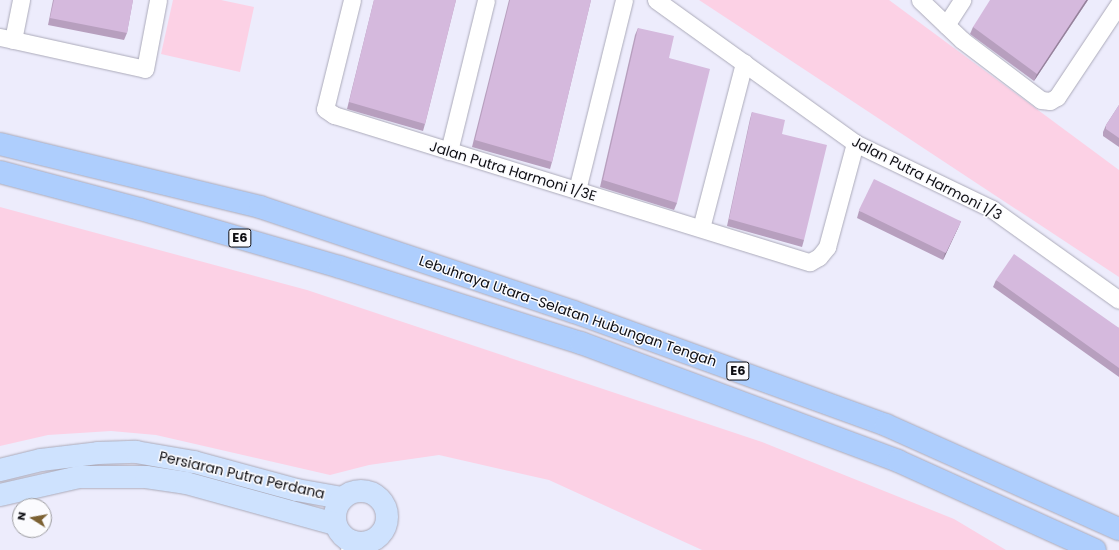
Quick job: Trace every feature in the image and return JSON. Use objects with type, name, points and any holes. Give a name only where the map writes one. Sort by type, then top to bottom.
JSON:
[{"type":"highway","name":"Lebuhraya Utara–Selatan Hubungan Tengah","points":[[0,144],[149,178],[260,207],[349,235],[574,312],[886,425],[1119,529]]},
{"type":"highway","name":"Lebuhraya Utara–Selatan Hubungan Tengah","points":[[0,172],[140,209],[340,267],[582,343],[898,461],[1095,550]]},
{"type":"main road","name":"Persiaran Putra Perdana","points":[[0,470],[41,460],[98,453],[136,452],[194,462],[297,490],[342,498]]},
{"type":"main road","name":"Persiaran Putra Perdana","points":[[0,495],[79,477],[146,477],[186,483],[335,524]]},
{"type":"main road","points":[[367,491],[382,501],[386,509],[387,523],[381,535],[360,546],[342,535],[335,524],[335,510],[342,498],[349,493],[367,491]]},
{"type":"street","points":[[21,0],[6,38],[145,69],[158,0]]},
{"type":"street","name":"Jalan Putra Harmoni 1/3E","points":[[352,0],[326,109],[334,115],[810,262],[819,257],[827,247],[855,143]]},
{"type":"street","points":[[449,151],[486,0]]},
{"type":"street","points":[[576,190],[624,0]]},
{"type":"street","name":"Jalan Putra Harmoni 1/3","points":[[656,0],[855,143],[992,209],[1119,300]]},
{"type":"street","points":[[920,0],[962,40],[1041,100],[1050,101],[1057,97],[1119,4]]},
{"type":"street","points":[[946,25],[962,0]]},
{"type":"street","points":[[701,228],[744,63]]},
{"type":"shaded area","points":[[173,0],[221,0],[254,7],[240,72],[161,54]]},
{"type":"shaded area","points":[[699,0],[889,0],[1119,170],[1119,277]]},
{"type":"shaded area","points":[[0,207],[307,290],[762,442],[954,519],[1006,550],[702,550],[549,480],[439,455],[369,465],[330,475],[156,435],[111,431],[48,435],[0,446]]},
{"type":"building","points":[[54,0],[133,0],[127,33],[50,18]]},
{"type":"building","points":[[374,0],[456,0],[425,124],[349,102]]},
{"type":"building","points":[[510,0],[591,0],[552,162],[475,140]]},
{"type":"building","points":[[990,0],[1086,0],[1037,74],[973,27]]},
{"type":"building","points":[[638,28],[674,36],[669,58],[710,69],[677,203],[603,180]]},
{"type":"building","points":[[1119,105],[1119,138],[1106,129],[1106,125]]},
{"type":"building","points":[[752,112],[785,120],[782,134],[827,145],[804,240],[729,219]]},
{"type":"building","points":[[874,179],[961,222],[946,253],[859,210]]},
{"type":"building","points":[[1014,254],[1119,328],[1119,368],[996,280]]}]
